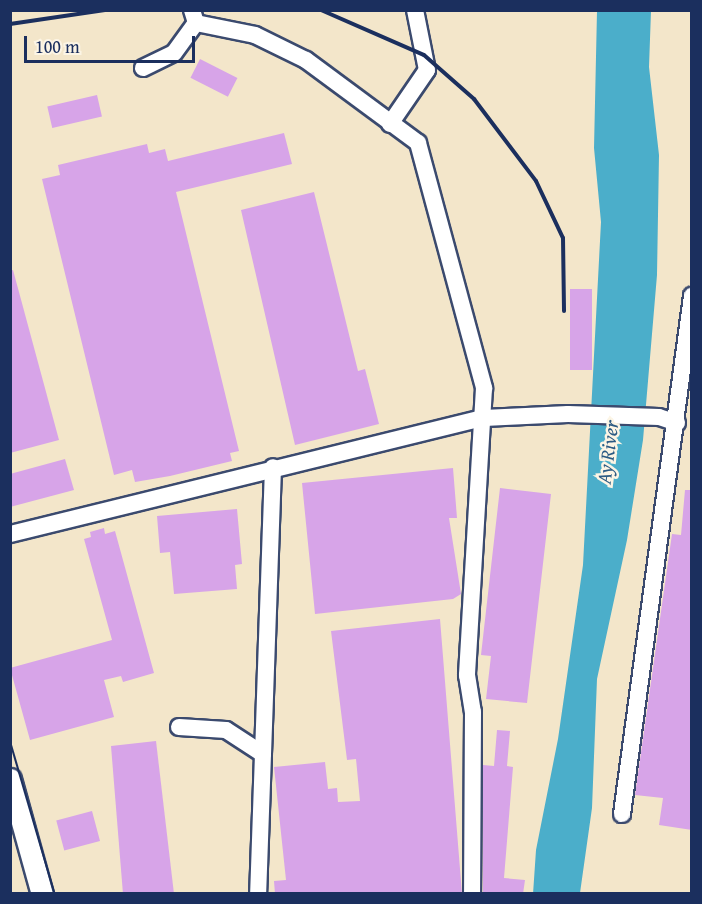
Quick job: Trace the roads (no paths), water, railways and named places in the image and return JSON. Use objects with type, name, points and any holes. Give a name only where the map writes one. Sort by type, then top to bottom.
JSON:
[{"type":"main road","points":[[10,779],[42,894]]},
{"type":"lane","points":[[390,124],[427,70],[415,10]]},
{"type":"lane","points":[[142,68],[174,52],[194,17],[255,35],[306,60],[418,144],[484,388],[467,675],[473,712],[472,894]]},
{"type":"lane","points":[[622,814],[677,423],[692,296]]},
{"type":"lane","points":[[10,534],[273,467],[484,418],[568,414],[659,417],[677,423]]},
{"type":"lane","points":[[258,894],[273,467]]},
{"type":"lane","points":[[179,727],[226,730],[263,754]]},
{"type":"water","name":"Ay River","points":[[597,11],[651,11],[649,67],[659,155],[657,275],[643,440],[627,540],[597,679],[592,808],[580,893],[533,894],[536,850],[558,739],[583,565],[601,222],[594,148]]},
{"type":"tram line","points":[[10,740],[55,894]]},
{"type":"railway","points":[[10,24],[105,10]]},
{"type":"railway","points":[[321,10],[424,55],[474,99],[536,181],[563,238],[564,311]]}]
